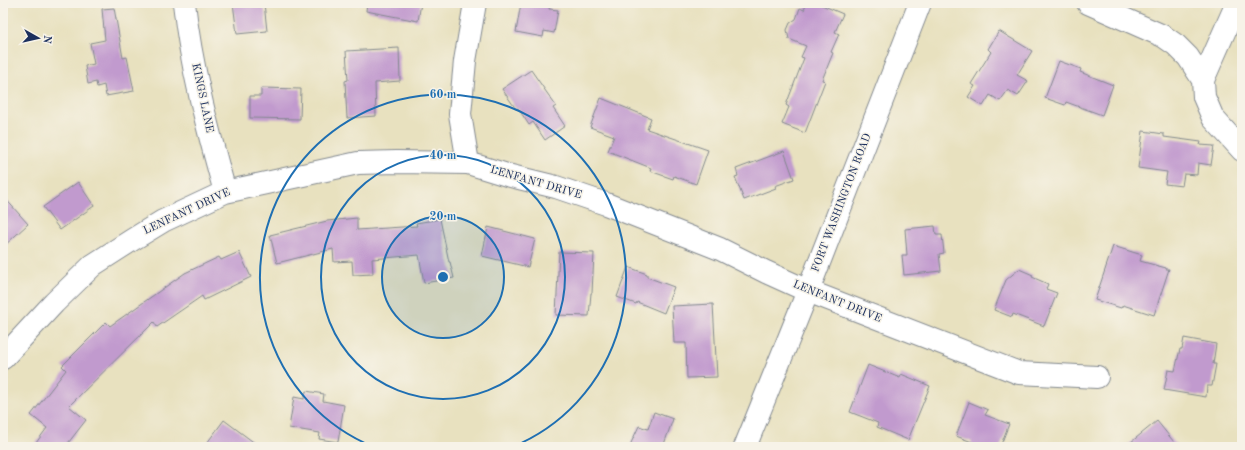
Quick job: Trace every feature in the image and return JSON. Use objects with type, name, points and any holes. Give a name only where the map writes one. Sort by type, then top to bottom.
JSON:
[{"type":"street","name":"KINGS LANE","points":[[184,3],[188,35],[204,114],[225,192]]},
{"type":"street","points":[[468,163],[460,114],[465,61],[474,3]]},
{"type":"street","name":"FORT WASHINGTON ROAD","points":[[745,447],[808,291],[920,3]]},
{"type":"street","points":[[1088,3],[1163,36],[1176,45],[1188,57],[1203,80]]},
{"type":"street","points":[[1237,3],[1203,80],[1204,97],[1213,118],[1242,150]]},
{"type":"street","name":"LENFANT DRIVE","points":[[3,358],[54,303],[93,265],[163,221],[225,192],[358,163],[468,163],[507,175],[556,187],[606,204],[720,249],[808,291],[1019,373],[1097,377]]},
{"type":"building","points":[[233,3],[264,3],[267,31],[237,34]]},
{"type":"building","points":[[367,3],[421,3],[418,21],[366,11]]},
{"type":"building","points":[[521,3],[550,3],[549,9],[558,10],[554,33],[544,31],[543,37],[516,32]]},
{"type":"building","points":[[807,3],[817,3],[843,14],[835,32],[839,34],[831,52],[833,53],[822,80],[825,81],[805,133],[782,124],[789,107],[786,105],[804,58],[801,57],[806,46],[789,39],[787,30],[790,23],[796,19],[800,8],[804,10]]},
{"type":"building","points":[[114,8],[123,58],[127,57],[134,91],[106,96],[104,85],[97,87],[96,82],[88,84],[85,66],[94,64],[90,43],[105,40],[102,9]]},
{"type":"building","points":[[999,31],[1032,51],[1017,75],[1028,81],[1018,96],[1008,90],[1000,101],[990,95],[983,106],[968,97],[975,86],[971,84],[991,52],[988,49]]},
{"type":"building","points":[[399,48],[400,81],[375,83],[376,116],[347,118],[345,81],[348,80],[346,51]]},
{"type":"building","points":[[1059,61],[1081,69],[1080,72],[1113,85],[1102,115],[1066,102],[1065,105],[1045,98]]},
{"type":"building","points":[[531,70],[556,106],[553,108],[565,126],[545,140],[533,122],[529,125],[518,108],[516,109],[502,89]]},
{"type":"building","points":[[261,88],[301,89],[300,119],[250,118],[250,96],[261,96]]},
{"type":"building","points":[[601,98],[651,118],[647,129],[708,150],[696,184],[674,176],[673,179],[650,171],[651,168],[608,151],[614,136],[590,127]]},
{"type":"building","points":[[1143,131],[1164,134],[1164,137],[1201,142],[1200,145],[1214,146],[1211,165],[1198,163],[1197,175],[1184,174],[1182,186],[1165,184],[1167,172],[1138,168]]},
{"type":"building","points":[[784,151],[794,179],[775,186],[776,188],[744,200],[735,177],[738,176],[736,169]]},
{"type":"building","points":[[78,182],[94,206],[60,230],[43,207]]},
{"type":"building","points":[[3,196],[28,224],[3,247]]},
{"type":"building","points":[[357,218],[357,230],[417,226],[416,223],[440,219],[454,278],[424,283],[419,255],[372,259],[373,274],[353,275],[352,261],[334,262],[333,249],[277,263],[270,235],[327,221]]},
{"type":"building","points":[[935,226],[936,235],[942,235],[944,253],[939,254],[941,271],[904,275],[902,255],[907,255],[905,229]]},
{"type":"building","points":[[488,227],[535,239],[528,267],[482,256]]},
{"type":"building","points":[[1113,246],[1142,255],[1140,261],[1169,269],[1154,315],[1123,305],[1121,308],[1095,300]]},
{"type":"building","points":[[239,252],[251,277],[204,300],[202,296],[157,327],[154,322],[69,406],[86,420],[65,447],[33,447],[47,428],[31,415],[66,370],[62,366],[106,322],[110,326],[185,273],[219,257],[221,260]]},
{"type":"building","points":[[559,252],[594,253],[589,316],[556,315]]},
{"type":"building","points":[[628,267],[647,274],[647,277],[674,287],[664,313],[637,302],[636,304],[617,297]]},
{"type":"building","points":[[1019,269],[1048,284],[1046,289],[1057,293],[1044,326],[1013,314],[1012,317],[994,310],[1006,280]]},
{"type":"building","points":[[713,304],[717,377],[687,378],[686,343],[674,343],[672,306]]},
{"type":"building","points":[[1184,338],[1216,344],[1213,364],[1216,364],[1212,386],[1207,386],[1206,397],[1164,390],[1168,370],[1175,371]]},
{"type":"building","points":[[868,365],[900,378],[901,374],[930,386],[908,440],[877,427],[878,423],[850,412]]},
{"type":"building","points":[[306,391],[324,394],[323,401],[344,405],[338,442],[319,439],[320,433],[289,428],[294,397],[304,399]]},
{"type":"building","points":[[969,402],[988,410],[985,415],[1009,424],[1000,447],[970,447],[972,442],[956,436]]},
{"type":"building","points":[[654,412],[673,419],[663,447],[631,447],[631,443],[639,426],[648,429]]},
{"type":"building","points":[[224,420],[260,447],[204,447]]},
{"type":"building","points":[[1157,421],[1178,447],[1125,447]]}]
